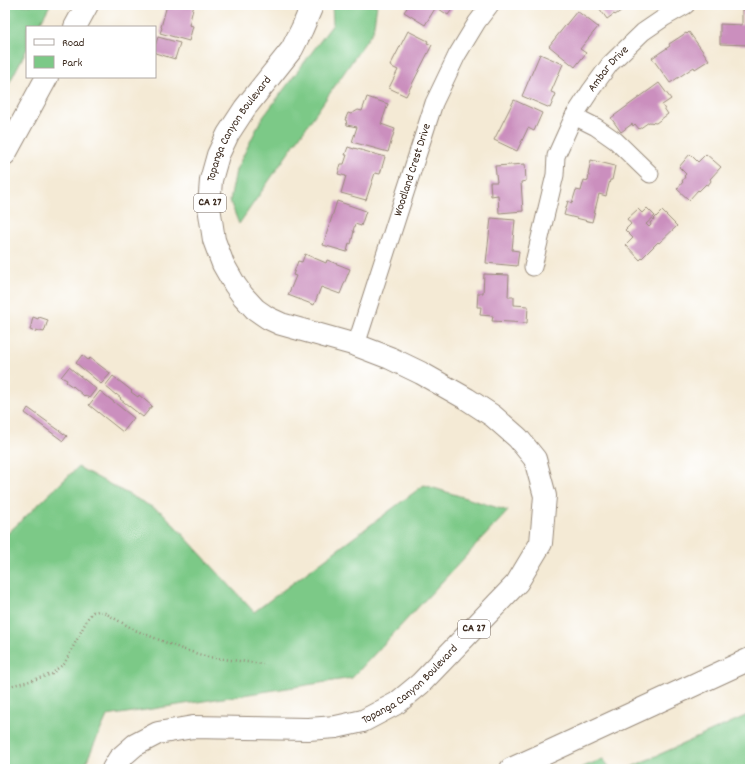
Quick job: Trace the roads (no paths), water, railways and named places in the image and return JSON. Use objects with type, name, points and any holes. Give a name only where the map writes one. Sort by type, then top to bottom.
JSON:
[{"type":"main road","points":[[76,26],[87,5]]},
{"type":"main road","name":"Topanga Canyon Boulevard","points":[[113,769],[119,759],[135,745],[158,733],[193,727],[308,729],[336,727],[363,720],[397,703],[420,684],[518,583],[541,543],[545,496],[535,459],[518,438],[493,416],[421,373],[390,358],[356,345],[281,324],[268,318],[255,309],[243,296],[223,264],[214,240],[209,207],[211,180],[218,155],[228,134],[245,108],[292,49],[302,29],[311,5]]},
{"type":"main road","points":[[5,154],[46,78]]},
{"type":"main road","points":[[511,769],[750,659]]},
{"type":"street","name":"Woodland Crest Drive","points":[[356,345],[434,103],[457,55],[477,22],[490,5]]},
{"type":"street","name":"Ambar Drive","points":[[533,267],[555,175],[556,156],[574,116],[610,64],[643,32],[686,5]]},
{"type":"street","points":[[574,116],[596,127],[616,141],[650,174]]}]
